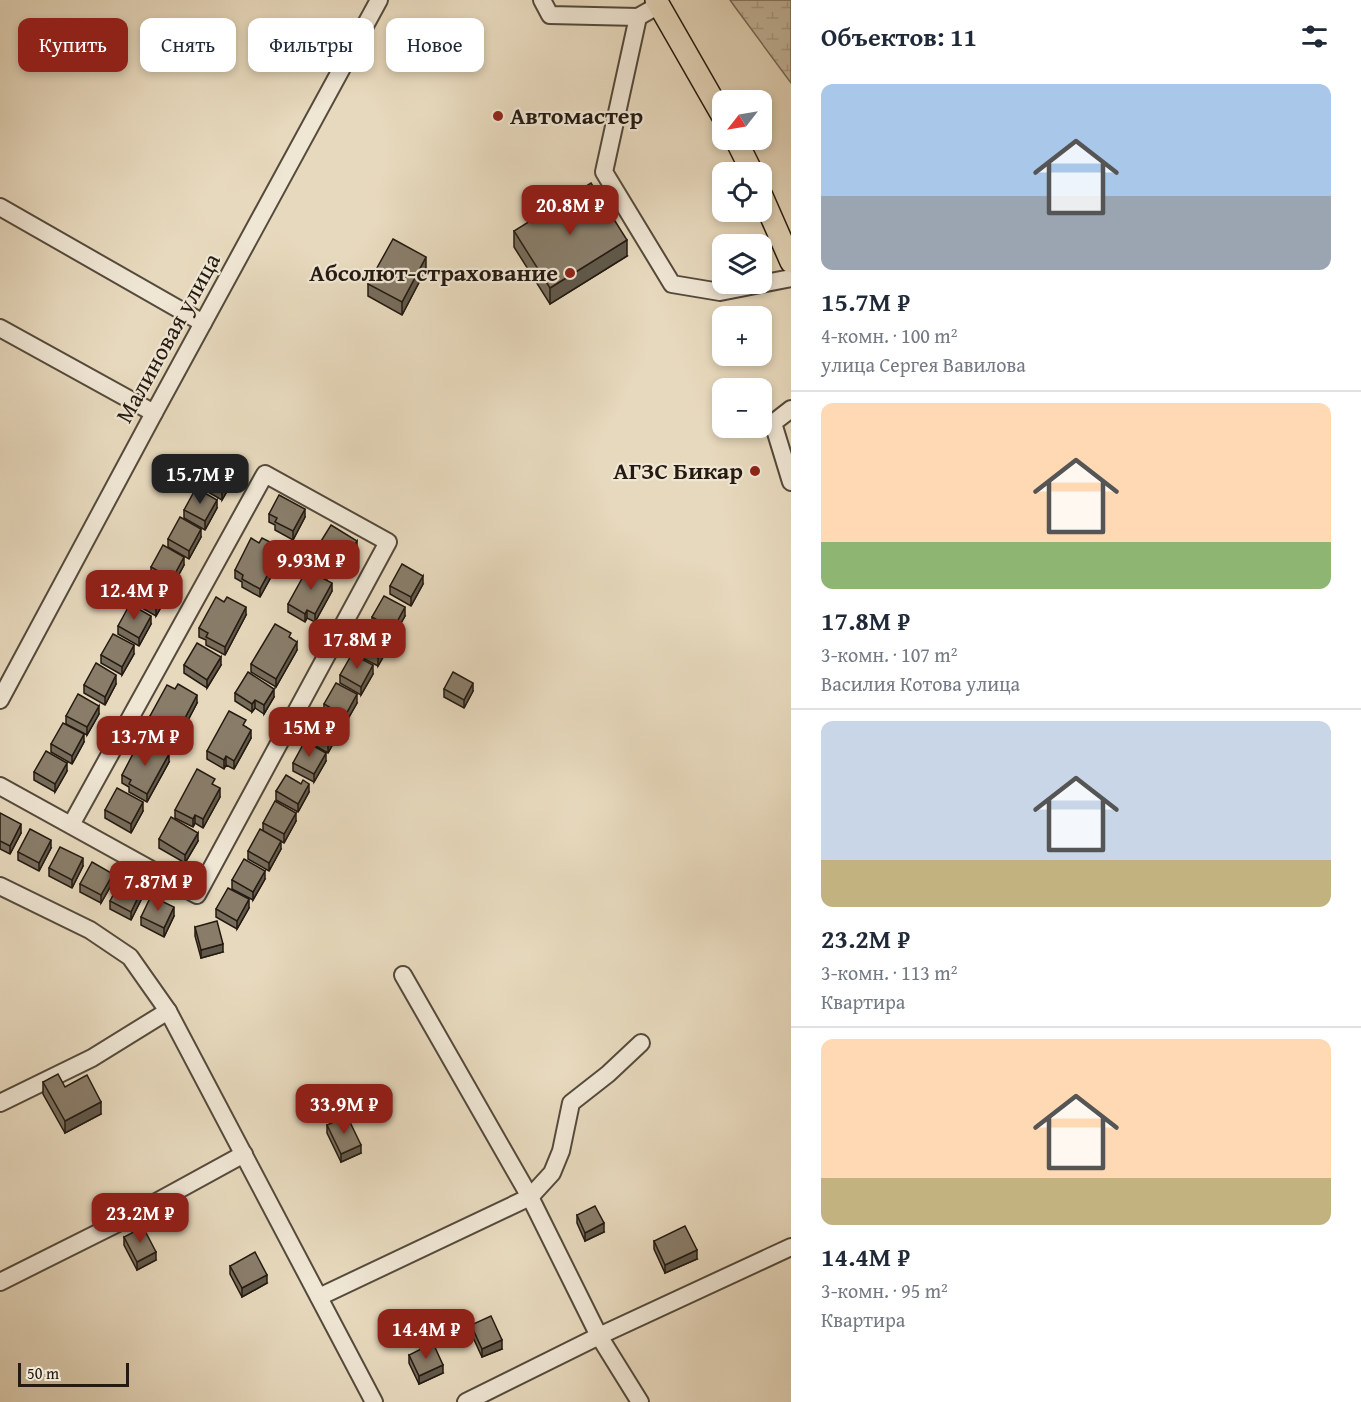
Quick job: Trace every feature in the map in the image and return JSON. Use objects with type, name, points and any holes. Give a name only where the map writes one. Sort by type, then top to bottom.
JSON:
[{"type":"main road","points":[[658,3],[712,98]]},
{"type":"main road","points":[[772,218],[791,262]]},
{"type":"street","name":"Малиновая улица","points":[[0,700],[379,0]]},
{"type":"street","points":[[542,0],[550,15],[638,17],[658,3]]},
{"type":"street","points":[[638,17],[604,172],[672,284],[720,292],[791,278]]},
{"type":"street","points":[[0,207],[203,323]]},
{"type":"street","points":[[0,328],[154,413]]},
{"type":"street","points":[[791,409],[773,423],[791,482]]},
{"type":"street","points":[[0,786],[197,895],[388,542],[265,474],[71,825]]},
{"type":"street","points":[[0,886],[90,930],[130,957],[168,1011],[374,1402]]},
{"type":"street","points":[[403,975],[530,1197],[599,1336],[640,1402]]},
{"type":"street","points":[[0,1103],[92,1058],[168,1011]]},
{"type":"street","points":[[319,1297],[530,1197],[552,1173],[561,1151],[571,1102],[609,1074],[641,1043]]},
{"type":"street","points":[[0,1282],[118,1223],[244,1154]]},
{"type":"street","points":[[466,1402],[599,1336],[791,1247]]},
{"type":"green space","points":[[730,0],[791,0],[791,83],[735,7]]},
{"type":"building","points":[[591,183],[627,240],[550,288],[514,231]]},
{"type":"building","points":[[393,239],[426,257],[402,302],[368,284]]},
{"type":"building","points":[[213,459],[234,471],[222,492],[201,480]]},
{"type":"building","points":[[196,488],[217,500],[205,521],[184,510]]},
{"type":"building","points":[[279,495],[305,509],[293,531],[275,522],[277,518],[269,514]]},
{"type":"building","points":[[180,517],[201,529],[189,551],[168,539]]},
{"type":"building","points":[[331,525],[357,541],[346,558],[338,552],[335,556],[318,546]]},
{"type":"building","points":[[251,538],[259,543],[262,538],[282,548],[260,589],[242,579],[243,575],[235,570]]},
{"type":"building","points":[[163,545],[184,557],[172,579],[151,567]]},
{"type":"building","points":[[310,564],[327,573],[324,579],[332,583],[315,614],[307,610],[305,614],[288,604]]},
{"type":"building","points":[[402,564],[423,576],[411,597],[390,586]]},
{"type":"building","points":[[147,575],[168,586],[156,608],[135,596]]},
{"type":"building","points":[[384,596],[405,607],[393,629],[372,617]]},
{"type":"building","points":[[216,597],[224,602],[227,597],[246,607],[225,647],[206,637],[208,633],[199,628]]},
{"type":"building","points":[[130,604],[151,616],[139,638],[118,626]]},
{"type":"building","points":[[275,624],[291,633],[289,637],[297,642],[276,679],[251,664]]},
{"type":"building","points":[[368,625],[390,637],[378,658],[357,647]]},
{"type":"building","points":[[113,634],[134,645],[122,667],[101,655]]},
{"type":"building","points":[[197,643],[221,657],[207,680],[184,665]]},
{"type":"building","points":[[352,654],[373,665],[361,687],[340,675]]},
{"type":"building","points":[[96,663],[116,675],[105,697],[84,685]]},
{"type":"building","points":[[248,672],[274,689],[264,705],[255,700],[252,704],[235,693]]},
{"type":"building","points":[[453,672],[473,683],[464,700],[444,689]]},
{"type":"building","points":[[336,683],[357,694],[345,716],[324,704]]},
{"type":"building","points":[[178,684],[197,695],[176,735],[157,725],[159,721],[150,716],[167,685],[175,689]]},
{"type":"building","points":[[78,694],[99,706],[87,727],[66,716]]},
{"type":"building","points":[[229,711],[246,720],[243,725],[251,730],[234,761],[226,756],[224,760],[207,751]]},
{"type":"building","points":[[319,711],[340,723],[328,745],[307,733]]},
{"type":"building","points":[[63,723],[84,734],[72,756],[51,744]]},
{"type":"building","points":[[305,741],[326,753],[314,774],[293,763]]},
{"type":"building","points":[[149,743],[169,754],[147,794],[129,784],[131,780],[122,775],[138,744],[146,748]]},
{"type":"building","points":[[46,751],[67,763],[55,784],[34,772]]},
{"type":"building","points":[[197,769],[215,779],[212,784],[220,788],[203,819],[195,815],[193,819],[175,810]]},
{"type":"building","points":[[286,775],[301,784],[303,780],[309,784],[298,804],[276,791]]},
{"type":"building","points":[[117,788],[143,802],[131,824],[105,810]]},
{"type":"building","points":[[275,801],[296,813],[284,834],[263,823]]},
{"type":"building","points":[[0,813],[21,824],[10,846],[0,841]]},
{"type":"building","points":[[171,817],[198,833],[185,855],[159,839]]},
{"type":"building","points":[[30,829],[51,840],[39,863],[18,852]]},
{"type":"building","points":[[260,829],[281,841],[269,863],[248,851]]},
{"type":"building","points":[[60,847],[83,858],[72,880],[49,868]]},
{"type":"building","points":[[244,859],[265,871],[253,892],[232,880]]},
{"type":"building","points":[[92,862],[113,874],[101,895],[80,884]]},
{"type":"building","points":[[122,878],[142,889],[131,912],[110,901]]},
{"type":"building","points":[[228,888],[249,899],[237,921],[216,909]]},
{"type":"building","points":[[151,896],[174,907],[164,928],[141,917]]},
{"type":"building","points":[[217,921],[223,944],[201,950],[195,927]]},
{"type":"building","points":[[58,1074],[65,1087],[87,1075],[101,1102],[65,1121],[43,1082]]},
{"type":"building","points":[[347,1116],[361,1145],[341,1154],[327,1125]]},
{"type":"building","points":[[595,1206],[604,1223],[585,1233],[577,1215]]},
{"type":"building","points":[[685,1226],[697,1250],[665,1265],[654,1241]]},
{"type":"building","points":[[143,1227],[156,1252],[137,1262],[124,1237]]},
{"type":"building","points":[[255,1252],[267,1275],[242,1288],[230,1266]]},
{"type":"building","points":[[491,1316],[502,1340],[482,1349],[471,1325]]},
{"type":"building","points":[[433,1343],[443,1365],[419,1376],[409,1355]]},
{"type":"place","name":"Автомастер","points":[[498,116]]},
{"type":"place","name":"Абсолют-страхование","points":[[570,273]]},
{"type":"place","name":"АГЗС Бикар","points":[[755,471]]}]
